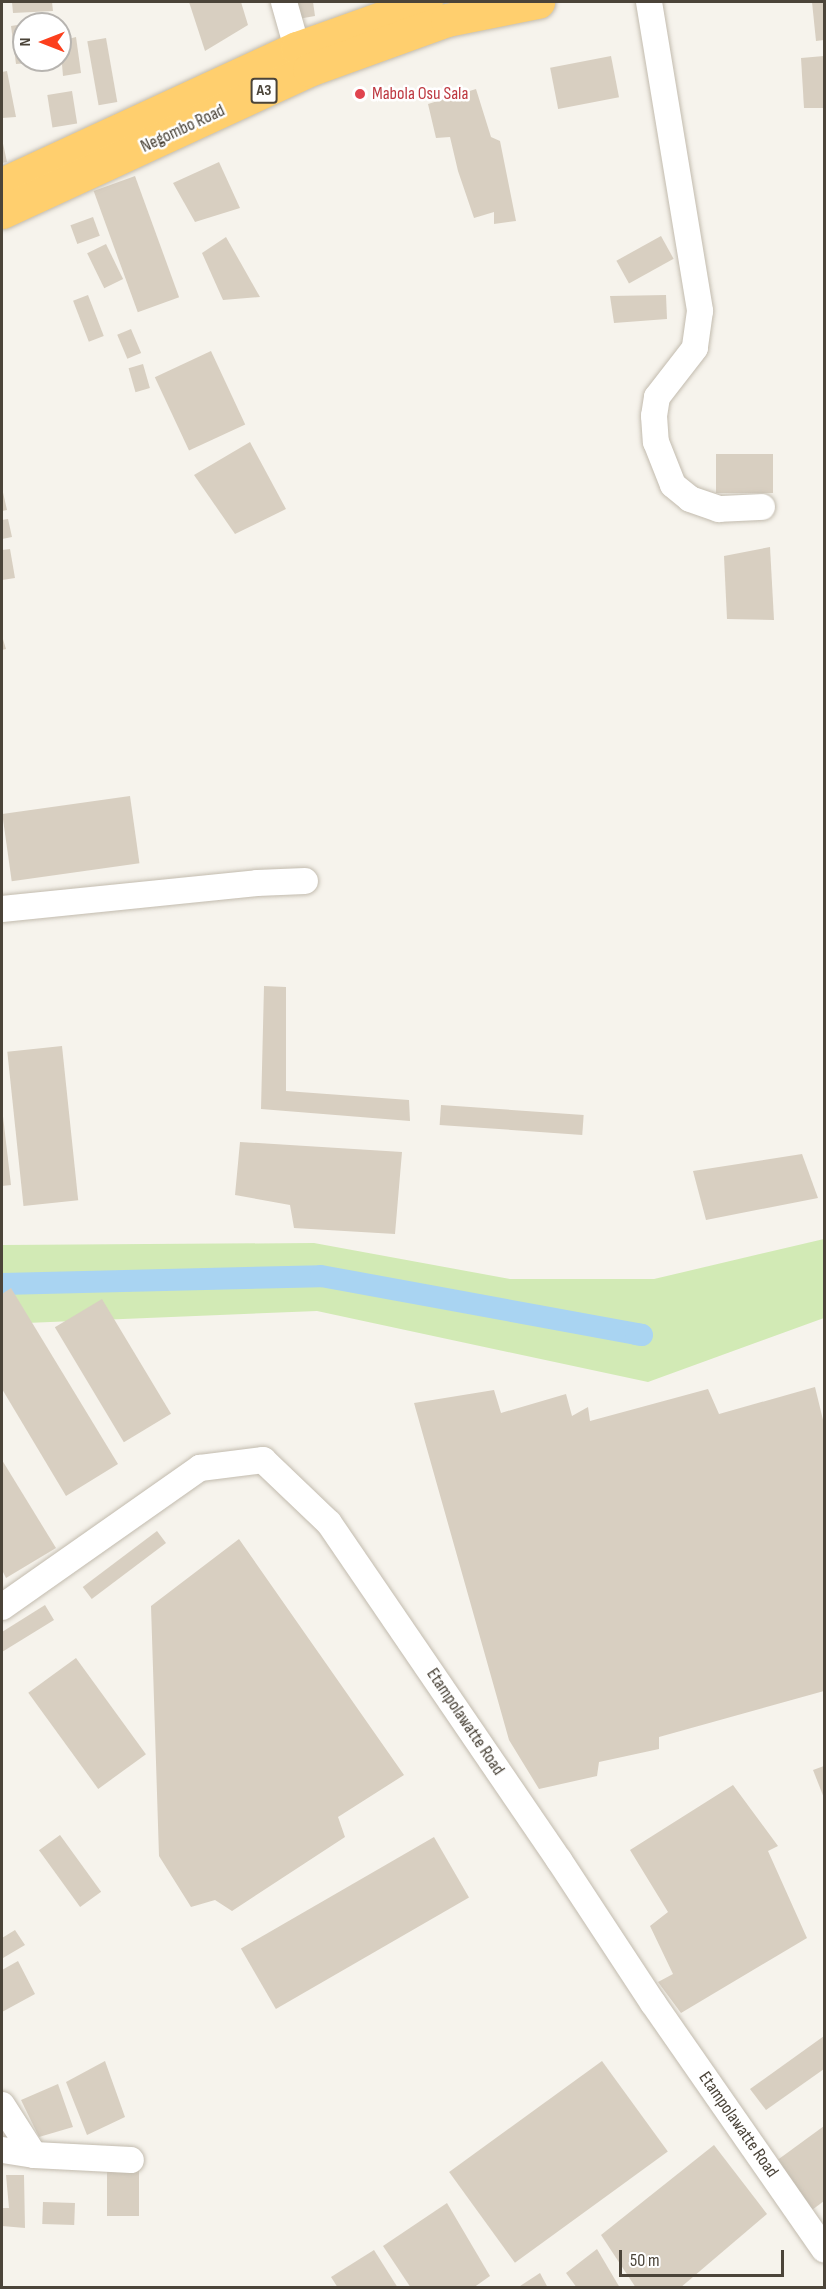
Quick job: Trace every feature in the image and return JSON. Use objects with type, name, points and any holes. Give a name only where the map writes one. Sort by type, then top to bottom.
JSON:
[{"type":"highway","name":"Negombo Road","points":[[2,184],[303,59],[439,8],[538,2]]},
{"type":"highway","name":"Negombo Road","points":[[2,212],[303,59]]},
{"type":"street","points":[[284,2],[303,59]]},
{"type":"street","points":[[649,2],[700,311],[695,348],[657,397],[654,416],[656,442],[673,485],[690,499],[719,509],[762,507]]},
{"type":"street","points":[[2,909],[257,883],[305,881]]},
{"type":"street","name":"Etampolawatte Road","points":[[2,1607],[200,1468],[263,1460],[329,1523],[653,2003],[825,2249]]},
{"type":"street","points":[[2,2105],[34,2155]]},
{"type":"street","points":[[2,2150],[34,2155],[131,2160]]},
{"type":"green space","points":[[824,1239],[824,1318],[648,1382],[317,1311],[2,1324],[2,1245],[314,1243],[510,1279],[654,1279]]},
{"type":"building","points":[[12,2],[52,2],[53,11],[13,12]]},
{"type":"building","points":[[189,2],[241,2],[248,25],[205,51]]},
{"type":"building","points":[[293,2],[313,2],[315,16],[298,19]]},
{"type":"building","points":[[812,2],[824,2],[824,40],[816,41]]},
{"type":"building","points":[[76,37],[81,73],[63,76],[63,72],[72,72],[72,38]]},
{"type":"building","points":[[106,38],[117,102],[99,105],[87,41]]},
{"type":"building","points":[[611,56],[619,97],[558,109],[550,68]]},
{"type":"building","points":[[824,56],[824,108],[804,108],[801,58]]},
{"type":"building","points":[[7,71],[16,117],[2,118],[2,72]]},
{"type":"building","points":[[476,89],[491,137],[500,141],[516,221],[494,224],[494,212],[474,218],[458,171],[450,137],[436,138],[428,104]]},
{"type":"building","points":[[72,91],[77,124],[52,128],[47,95]]},
{"type":"building","points":[[2,139],[7,162],[2,163]]},
{"type":"building","points":[[219,162],[240,208],[195,222],[173,183]]},
{"type":"building","points":[[135,176],[179,297],[138,312],[94,191]]},
{"type":"building","points":[[93,217],[100,236],[77,244],[70,225]]},
{"type":"building","points":[[661,236],[674,259],[629,283],[616,261]]},
{"type":"building","points":[[226,237],[260,297],[223,300],[202,253]]},
{"type":"building","points":[[106,244],[123,279],[104,288],[87,253]]},
{"type":"building","points":[[88,295],[104,336],[89,342],[73,301]]},
{"type":"building","points":[[666,295],[667,319],[614,323],[610,296]]},
{"type":"building","points":[[131,329],[141,353],[127,359],[117,335]]},
{"type":"building","points":[[211,351],[245,424],[189,451],[155,377]]},
{"type":"building","points":[[143,364],[150,388],[135,392],[129,368]]},
{"type":"building","points":[[250,442],[286,509],[235,534],[194,475]]},
{"type":"building","points":[[716,454],[773,454],[773,493],[716,493]]},
{"type":"building","points":[[2,488],[7,510],[2,511]]},
{"type":"building","points":[[8,519],[12,537],[2,539],[2,520]]},
{"type":"building","points":[[770,547],[774,620],[727,619],[724,556]]},
{"type":"building","points":[[10,549],[15,578],[2,580],[2,550]]},
{"type":"building","points":[[2,636],[6,649],[2,650]]},
{"type":"building","points":[[130,796],[139,863],[12,881],[2,814]]},
{"type":"building","points":[[264,986],[286,987],[286,1091],[409,1100],[410,1121],[261,1109]]},
{"type":"building","points":[[62,1046],[78,1200],[24,1206],[7,1052]]},
{"type":"building","points":[[441,1105],[584,1115],[582,1135],[440,1125]]},
{"type":"building","points":[[2,1108],[11,1185],[2,1186]]},
{"type":"building","points":[[240,1142],[402,1152],[395,1234],[294,1228],[290,1205],[235,1195]]},
{"type":"building","points":[[802,1154],[818,1198],[706,1220],[693,1171]]},
{"type":"building","points":[[11,1288],[118,1464],[66,1496],[2,1389],[2,1294]]},
{"type":"building","points":[[102,1299],[171,1414],[124,1442],[55,1327]]},
{"type":"building","points":[[815,1387],[824,1424],[824,1691],[659,1737],[659,1749],[599,1762],[597,1776],[539,1789],[509,1740],[414,1403],[494,1390],[501,1413],[566,1394],[572,1416],[588,1407],[590,1421],[708,1389],[719,1414]]},
{"type":"building","points":[[2,1460],[56,1548],[6,1578],[2,1570]]},
{"type":"building","points":[[157,1531],[166,1543],[92,1599],[83,1587]]},
{"type":"building","points":[[239,1539],[404,1775],[338,1817],[345,1837],[232,1911],[215,1900],[191,1907],[159,1856],[151,1606]]},
{"type":"building","points":[[45,1605],[54,1620],[2,1652],[2,1632]]},
{"type":"building","points":[[76,1658],[146,1754],[98,1789],[28,1693]]},
{"type":"building","points":[[824,1766],[824,1798],[813,1770]]},
{"type":"building","points":[[733,1785],[778,1846],[768,1851],[807,1938],[681,2013],[658,1982],[673,1974],[650,1926],[668,1912],[630,1850]]},
{"type":"building","points":[[60,1835],[101,1892],[80,1907],[39,1850]]},
{"type":"building","points":[[434,1837],[469,1898],[276,2009],[241,1948]]},
{"type":"building","points":[[15,1930],[25,1945],[3,1958],[2,1938]]},
{"type":"building","points":[[18,1961],[35,1994],[2,2012],[2,1970]]},
{"type":"building","points":[[824,2036],[824,2069],[766,2110],[750,2089]]},
{"type":"building","points":[[105,2061],[125,2117],[87,2135],[66,2082]]},
{"type":"building","points":[[602,2061],[668,2152],[515,2263],[449,2172]]},
{"type":"building","points":[[58,2084],[73,2127],[39,2137],[21,2100]]},
{"type":"building","points":[[824,2126],[824,2201],[808,2213],[772,2164]]},
{"type":"building","points":[[714,2145],[767,2214],[680,2288],[636,2288],[601,2235]]},
{"type":"building","points":[[107,2168],[139,2168],[139,2216],[107,2216]]},
{"type":"building","points":[[6,2175],[24,2175],[25,2228],[2,2226],[2,2208],[9,2208]]},
{"type":"building","points":[[43,2202],[75,2203],[74,2225],[42,2224]]},
{"type":"building","points":[[447,2203],[490,2276],[473,2288],[411,2288],[383,2246]]},
{"type":"building","points":[[597,2249],[620,2288],[577,2288],[566,2273]]},
{"type":"building","points":[[374,2250],[398,2288],[338,2288],[331,2277]]},
{"type":"building","points":[[540,2273],[548,2288],[517,2288]]},
{"type":"waterway","points":[[2,1284],[321,1276],[642,1335],[636,1334]]},
{"type":"place","name":"Mabola Osu Sala","points":[[360,94]]}]
